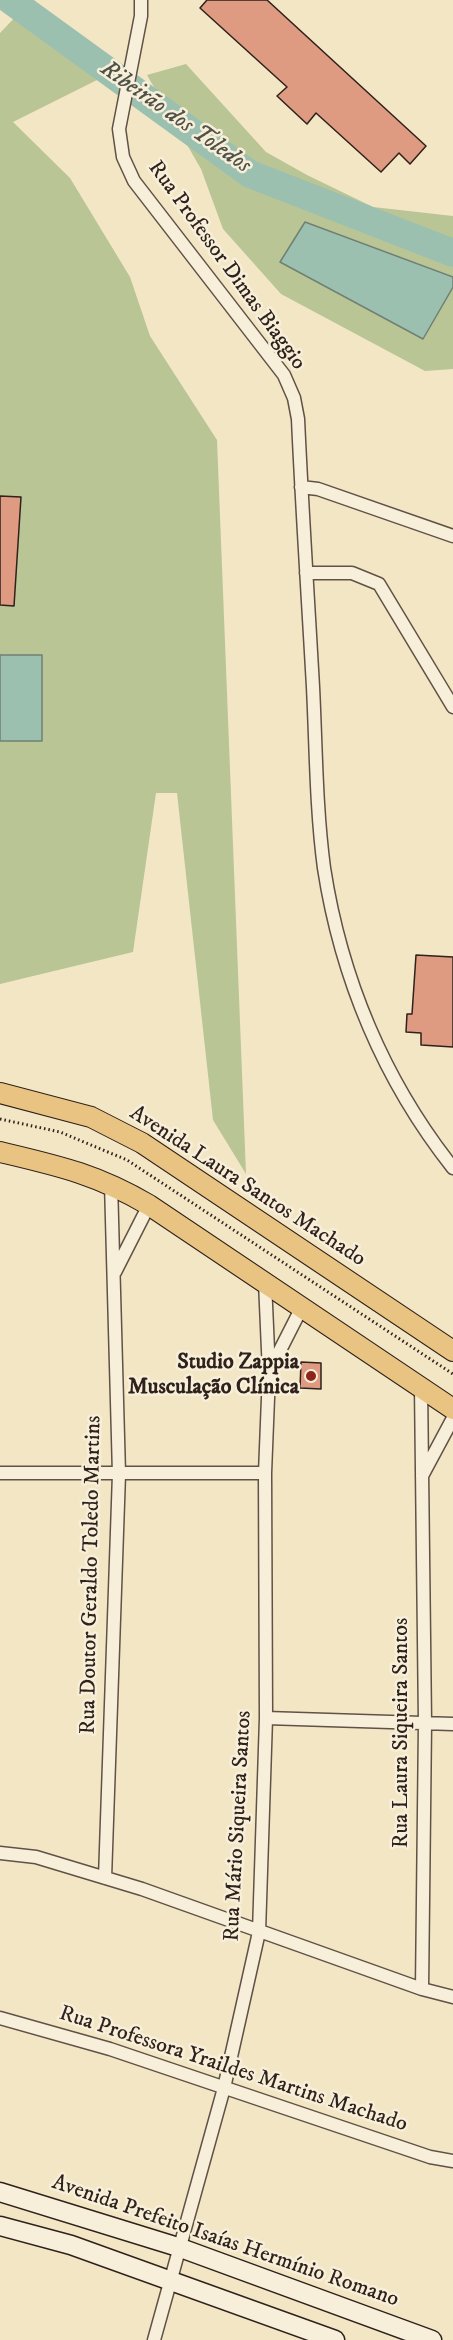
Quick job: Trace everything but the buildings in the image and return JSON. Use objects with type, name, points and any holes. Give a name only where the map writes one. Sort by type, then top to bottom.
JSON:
[{"type":"main road","name":"Avenida Laura Santos Machado","points":[[0,1094],[91,1117],[142,1143],[453,1351]]},
{"type":"main road","points":[[0,1152],[73,1169],[111,1183],[149,1205],[453,1409]]},
{"type":"main road","name":"Avenida Prefeito Isaías Hermínio Romano","points":[[0,2192],[178,2247],[432,2340]]},
{"type":"main road","points":[[0,2226],[71,2246],[169,2279],[335,2340]]},
{"type":"street","name":"Rua Professor Dimas Biaggio","points":[[141,0],[141,16],[132,70],[123,104],[120,143],[134,181],[284,375],[289,386],[298,419],[324,865],[337,935],[359,1005],[386,1065],[409,1106],[453,1168]]},
{"type":"street","points":[[301,487],[318,489],[453,536]]},
{"type":"street","points":[[306,573],[352,573],[379,584],[453,707]]},
{"type":"street","name":"Rua Doutor Geraldo Toledo Martins","points":[[105,1878],[119,1474],[111,1183]]},
{"type":"street","name":"Rua Doutor Geraldo Toledo Martins","points":[[115,1273],[149,1205]]},
{"type":"street","name":"Rua Mário Siqueira Santos","points":[[154,2340],[169,2279],[224,2088],[259,1932],[266,1719],[265,1473],[269,1373],[265,1282]]},
{"type":"street","name":"Rua Mário Siqueira Santos","points":[[269,1373],[302,1307]]},
{"type":"street","name":"Rua Laura Siqueira Santos","points":[[421,1386],[425,1723],[422,1989]]},
{"type":"street","name":"Rua Laura Siqueira Santos","points":[[422,1477],[453,1418]]},
{"type":"street","points":[[0,1473],[265,1473]]},
{"type":"street","points":[[266,1719],[453,1724]]},
{"type":"street","points":[[0,1853],[36,1857],[105,1878],[422,1989],[453,1997]]},
{"type":"street","name":"Rua Professora Yraildes Martins Machado","points":[[0,2018],[110,2049],[430,2157],[453,2161]]},
{"type":"path","points":[[0,1119],[60,1132],[127,1160],[453,1374]]},
{"type":"shaded area","points":[[23,9],[111,73],[13,122],[70,178],[130,277],[150,336],[217,440],[246,1174],[213,1120],[177,793],[156,793],[133,952],[0,984],[0,33]]},
{"type":"shaded area","points":[[186,64],[266,152],[373,207],[453,216],[453,369],[425,371],[281,294],[223,229],[201,169],[147,75]]},
{"type":"shaded area","points":[[305,222],[453,277],[453,287],[423,339],[280,262]]},
{"type":"shaded area","points":[[0,655],[42,655],[42,741],[0,741]]},
{"type":"waterway","name":"Ribeirão dos Toledos","points":[[10,0],[250,174],[453,253]]},
{"type":"place","name":"Studio Zappia Musculação Clínica","points":[[311,1376]]}]
